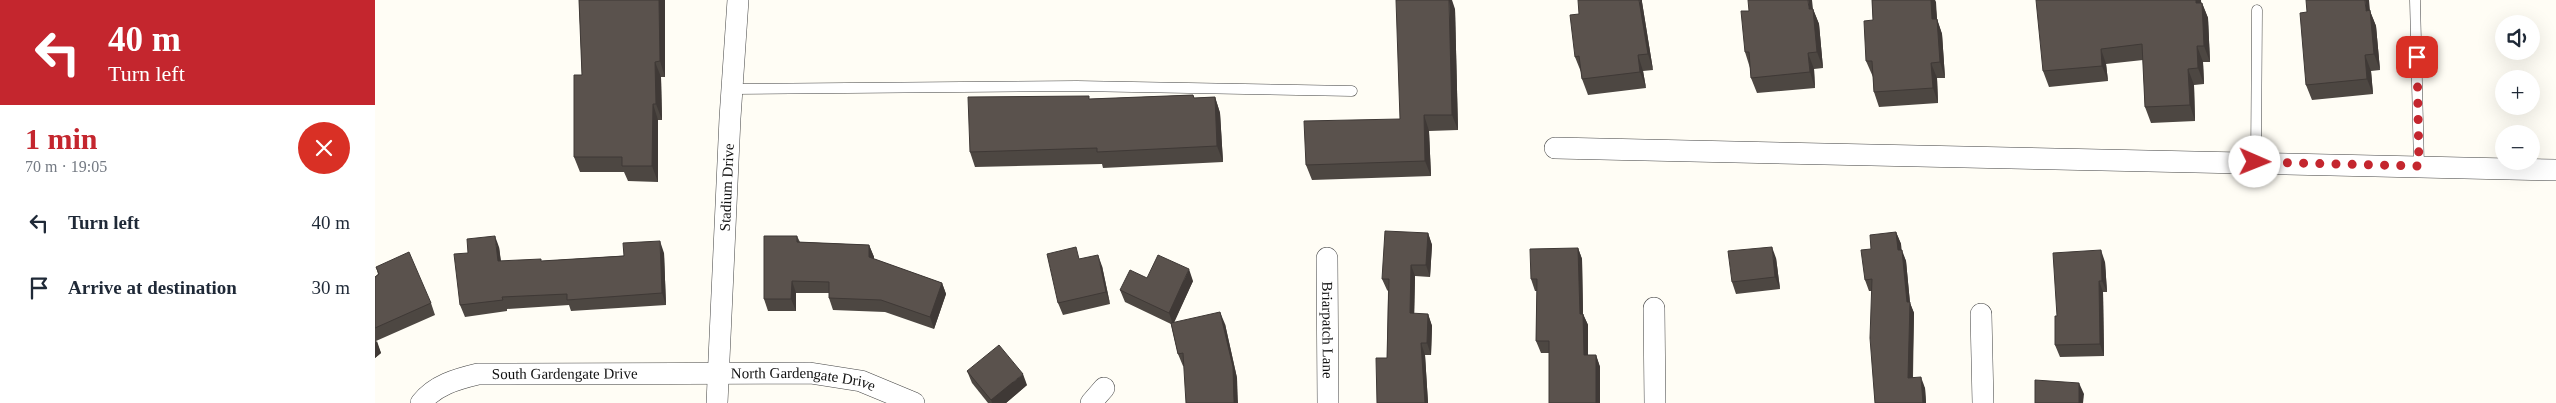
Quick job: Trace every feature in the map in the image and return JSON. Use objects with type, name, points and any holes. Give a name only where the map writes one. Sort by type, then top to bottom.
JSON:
[{"type":"street","name":"Stadium Drive","points":[[717,403],[738,0]]},
{"type":"street","points":[[1555,148],[2556,170]]},
{"type":"street","name":"Briarpatch Lane","points":[[1327,258],[1328,403]]},
{"type":"street","points":[[1655,308],[1655,403]]},
{"type":"street","points":[[1981,314],[1983,403]]},
{"type":"street","name":"North Gardengate Drive","points":[[719,374],[810,373],[836,376],[861,381],[914,403]]},
{"type":"street","name":"South Gardengate Drive","points":[[421,403],[440,387],[458,378],[478,374],[719,374]]},
{"type":"lane","points":[[2415,0],[2419,166]]},
{"type":"lane","points":[[2255,162],[2257,10]]},
{"type":"lane","points":[[732,89],[1077,86],[1352,91]]},
{"type":"building","points":[[579,0],[659,0],[660,61],[655,62],[656,104],[653,104],[652,166],[622,166],[622,157],[574,157],[574,75],[582,75]]},
{"type":"building","points":[[1396,0],[1449,0],[1452,115],[1424,115],[1425,161],[1306,165],[1304,121],[1400,119]]},
{"type":"building","points":[[1578,0],[1639,0],[1648,54],[1638,55],[1640,72],[1582,79],[1579,56],[1575,57],[1570,15],[1579,14]]},
{"type":"building","points":[[1748,0],[1808,0],[1809,9],[1813,9],[1817,52],[1808,53],[1810,72],[1751,78],[1749,52],[1745,52],[1741,11],[1749,11]]},
{"type":"building","points":[[1872,0],[1931,0],[1932,19],[1937,19],[1940,62],[1931,63],[1933,88],[1874,92],[1872,61],[1866,61],[1864,21],[1873,20]]},
{"type":"building","points":[[2036,0],[2196,0],[2196,3],[2202,3],[2204,46],[2197,46],[2198,68],[2188,69],[2190,105],[2145,107],[2142,44],[2101,49],[2102,66],[2043,71]]},
{"type":"building","points":[[2306,0],[2365,0],[2366,11],[2370,10],[2374,54],[2365,55],[2367,79],[2306,85],[2300,13],[2307,12]]},
{"type":"building","points":[[1193,95],[1194,98],[1215,97],[1217,146],[1097,152],[1097,148],[970,152],[968,97],[1089,96],[1089,99]]},
{"type":"building","points":[[1385,231],[1428,233],[1426,265],[1411,265],[1410,313],[1428,314],[1427,343],[1421,343],[1425,403],[1377,403],[1376,358],[1387,358],[1389,279],[1382,279]]},
{"type":"building","points":[[1896,232],[1898,250],[1902,250],[1907,302],[1910,302],[1908,378],[1921,377],[1923,403],[1875,403],[1870,338],[1872,279],[1865,280],[1861,250],[1871,249],[1870,235]]},
{"type":"building","points":[[495,236],[498,261],[541,259],[541,261],[624,256],[623,243],[660,241],[662,293],[567,300],[567,294],[502,297],[503,300],[460,305],[454,254],[468,253],[467,239]]},
{"type":"building","points":[[764,236],[797,236],[797,242],[869,245],[869,257],[942,283],[930,317],[881,300],[829,298],[829,282],[792,281],[791,299],[764,299]]},
{"type":"building","points":[[1076,247],[1079,259],[1098,255],[1106,292],[1058,303],[1047,254]]},
{"type":"building","points":[[1772,247],[1775,277],[1732,282],[1728,251]]},
{"type":"building","points":[[1578,248],[1580,314],[1583,314],[1584,355],[1596,355],[1596,403],[1549,403],[1549,341],[1536,341],[1537,279],[1531,279],[1530,249]]},
{"type":"building","points":[[2101,250],[2102,281],[2099,281],[2100,344],[2055,345],[2055,316],[2057,316],[2053,253]]},
{"type":"building","points":[[409,252],[431,303],[375,328],[375,277],[379,274],[376,267]]},
{"type":"building","points":[[1158,255],[1189,269],[1169,313],[1120,290],[1130,270],[1147,278]]},
{"type":"building","points":[[1220,312],[1233,367],[1234,403],[1186,403],[1183,353],[1178,354],[1171,323]]},
{"type":"building","points":[[999,345],[1023,374],[991,400],[967,371]]},
{"type":"building","points":[[2035,380],[2079,383],[2079,403],[2035,403]]},
{"type":"route","points":[[2255,162],[2419,166],[2417,57]]}]
